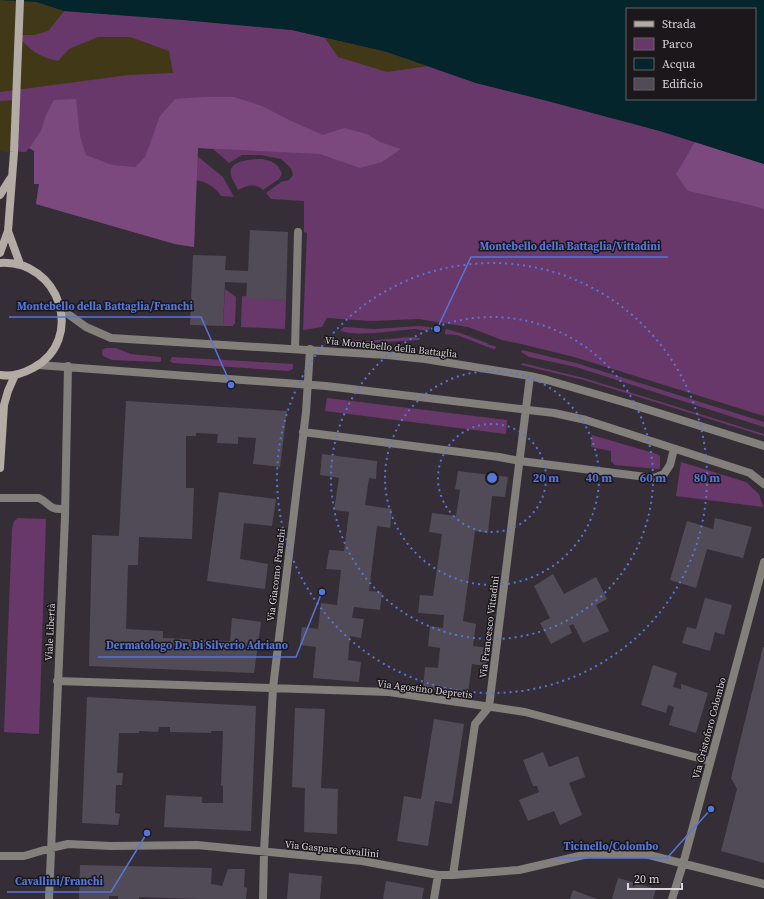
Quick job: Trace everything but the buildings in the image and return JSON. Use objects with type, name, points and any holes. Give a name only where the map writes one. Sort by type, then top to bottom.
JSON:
[{"type":"main road","points":[[0,253],[8,231],[14,152],[20,0]]},
{"type":"main road","points":[[0,196],[12,174]]},
{"type":"main road","points":[[8,231],[20,264]]},
{"type":"main road","points":[[0,263],[8,262],[20,264],[32,269],[43,277],[51,286],[57,297],[61,309],[62,322],[60,335],[48,357],[27,371],[15,375],[0,375]]},
{"type":"main road","points":[[0,468],[4,405],[15,375]]},
{"type":"main road","points":[[0,395],[4,405]]},
{"type":"street","points":[[295,349],[298,232]]},
{"type":"street","name":"Via Montebello della Battaglia","points":[[61,309],[86,327],[111,338],[379,354],[425,359],[530,376],[630,404],[764,446]]},
{"type":"street","name":"Via Giacomo Franchi","points":[[263,899],[264,852],[273,688],[303,432],[310,350]]},
{"type":"street","points":[[38,365],[326,386],[554,413],[586,420],[750,473],[764,484]]},
{"type":"street","name":"Viale Libertà","points":[[49,899],[68,366]]},
{"type":"street","name":"Via Francesco Vittadini","points":[[454,876],[475,724],[488,707],[530,376]]},
{"type":"street","points":[[303,432],[654,478],[664,474],[670,465],[674,449]]},
{"type":"street","points":[[0,498],[39,498],[44,500],[49,507],[56,510],[64,510]]},
{"type":"street","name":"Via Cristoforo Colombo","points":[[672,899],[683,864],[764,562]]},
{"type":"street","name":"Via Agostino Depretis","points":[[57,681],[389,692],[525,712],[710,761]]},
{"type":"street","name":"Via Gaspare Cavallini","points":[[0,856],[24,856],[68,844],[111,846],[197,845],[362,861],[438,875],[454,876],[518,870],[588,854],[645,854],[764,884]]},
{"type":"street","points":[[434,899],[438,875]]},
{"type":"green space","points":[[64,11],[292,30],[387,52],[476,83],[660,131],[764,164],[764,416],[574,357],[502,340],[468,327],[419,319],[371,321],[327,318],[322,327],[303,330],[307,233],[304,232],[304,201],[271,199],[266,193],[281,182],[289,180],[293,175],[291,168],[281,159],[261,155],[242,155],[229,163],[213,149],[198,148],[197,156],[223,177],[234,197],[221,196],[210,185],[196,180],[194,247],[175,244],[36,204],[39,184],[34,184],[34,151],[29,148],[26,152],[0,151],[0,24],[48,31]]},
{"type":"green space","points":[[262,159],[272,162],[279,167],[282,174],[279,179],[263,190],[257,186],[251,186],[238,190],[231,175],[233,166],[241,161]]},
{"type":"green space","points":[[225,289],[236,297],[235,324],[233,326],[223,326]]},
{"type":"green space","points":[[242,296],[286,300],[285,329],[241,327]]},
{"type":"green space","points":[[419,326],[430,327],[430,329],[365,333],[346,332],[340,330],[344,327],[374,329]]},
{"type":"green space","points":[[446,329],[496,347],[493,349],[457,335],[445,334]]},
{"type":"green space","points":[[412,337],[420,338],[419,340],[367,343],[340,341],[342,339],[366,341]]},
{"type":"green space","points":[[106,348],[116,348],[131,354],[161,357],[161,361],[112,360],[103,356],[102,350]]},
{"type":"green space","points":[[522,350],[576,363],[764,422],[764,427],[576,367],[529,357],[521,352]]},
{"type":"green space","points":[[172,357],[293,364],[293,369],[288,371],[173,363],[170,361]]},
{"type":"green space","points":[[522,363],[584,378],[764,434],[764,436],[584,380],[521,365]]},
{"type":"green space","points":[[327,398],[507,420],[506,434],[325,411]]},
{"type":"green space","points":[[592,435],[657,454],[660,456],[660,468],[615,465],[611,461],[611,451],[591,447]]},
{"type":"green space","points":[[681,462],[746,482],[759,494],[763,507],[676,496]]},
{"type":"green space","points":[[18,518],[46,519],[39,734],[4,732],[12,529],[14,521]]},
{"type":"shaded area","points":[[234,97],[262,106],[323,135],[344,128],[367,134],[380,142],[401,149],[382,162],[360,168],[320,154],[198,148],[194,247],[175,244],[36,204],[39,184],[34,184],[34,151],[29,148],[41,131],[46,115],[54,100],[76,99],[80,136],[86,155],[112,165],[135,167],[145,157],[160,116],[175,99]]},
{"type":"shaded area","points":[[695,142],[764,164],[764,209],[688,191],[676,174]]},
{"type":"sand","points":[[0,0],[37,2],[64,11],[48,31],[34,35],[17,35],[26,45],[40,55],[58,61],[69,49],[98,37],[130,37],[169,51],[173,73],[129,75],[0,92]]},
{"type":"sand","points":[[325,38],[387,52],[428,66],[387,72],[338,57]]},
{"type":"sand","points":[[15,100],[14,152],[0,151],[0,101]]},
{"type":"water","points":[[0,0],[764,0],[764,164],[660,131],[476,83],[387,52],[292,30],[64,11],[37,2]]},
{"type":"place","name":"Montebello della Battaglia/Vittadini","points":[[437,329]]},
{"type":"place","name":"Montebello della Battaglia/Franchi","points":[[231,385]]},
{"type":"place","name":"Dermatologo Dr. Di Silverio Adriano","points":[[322,592]]},
{"type":"place","name":"Ticinello/Colombo","points":[[711,809]]},
{"type":"place","name":"Cavallini/Franchi","points":[[147,833]]}]
